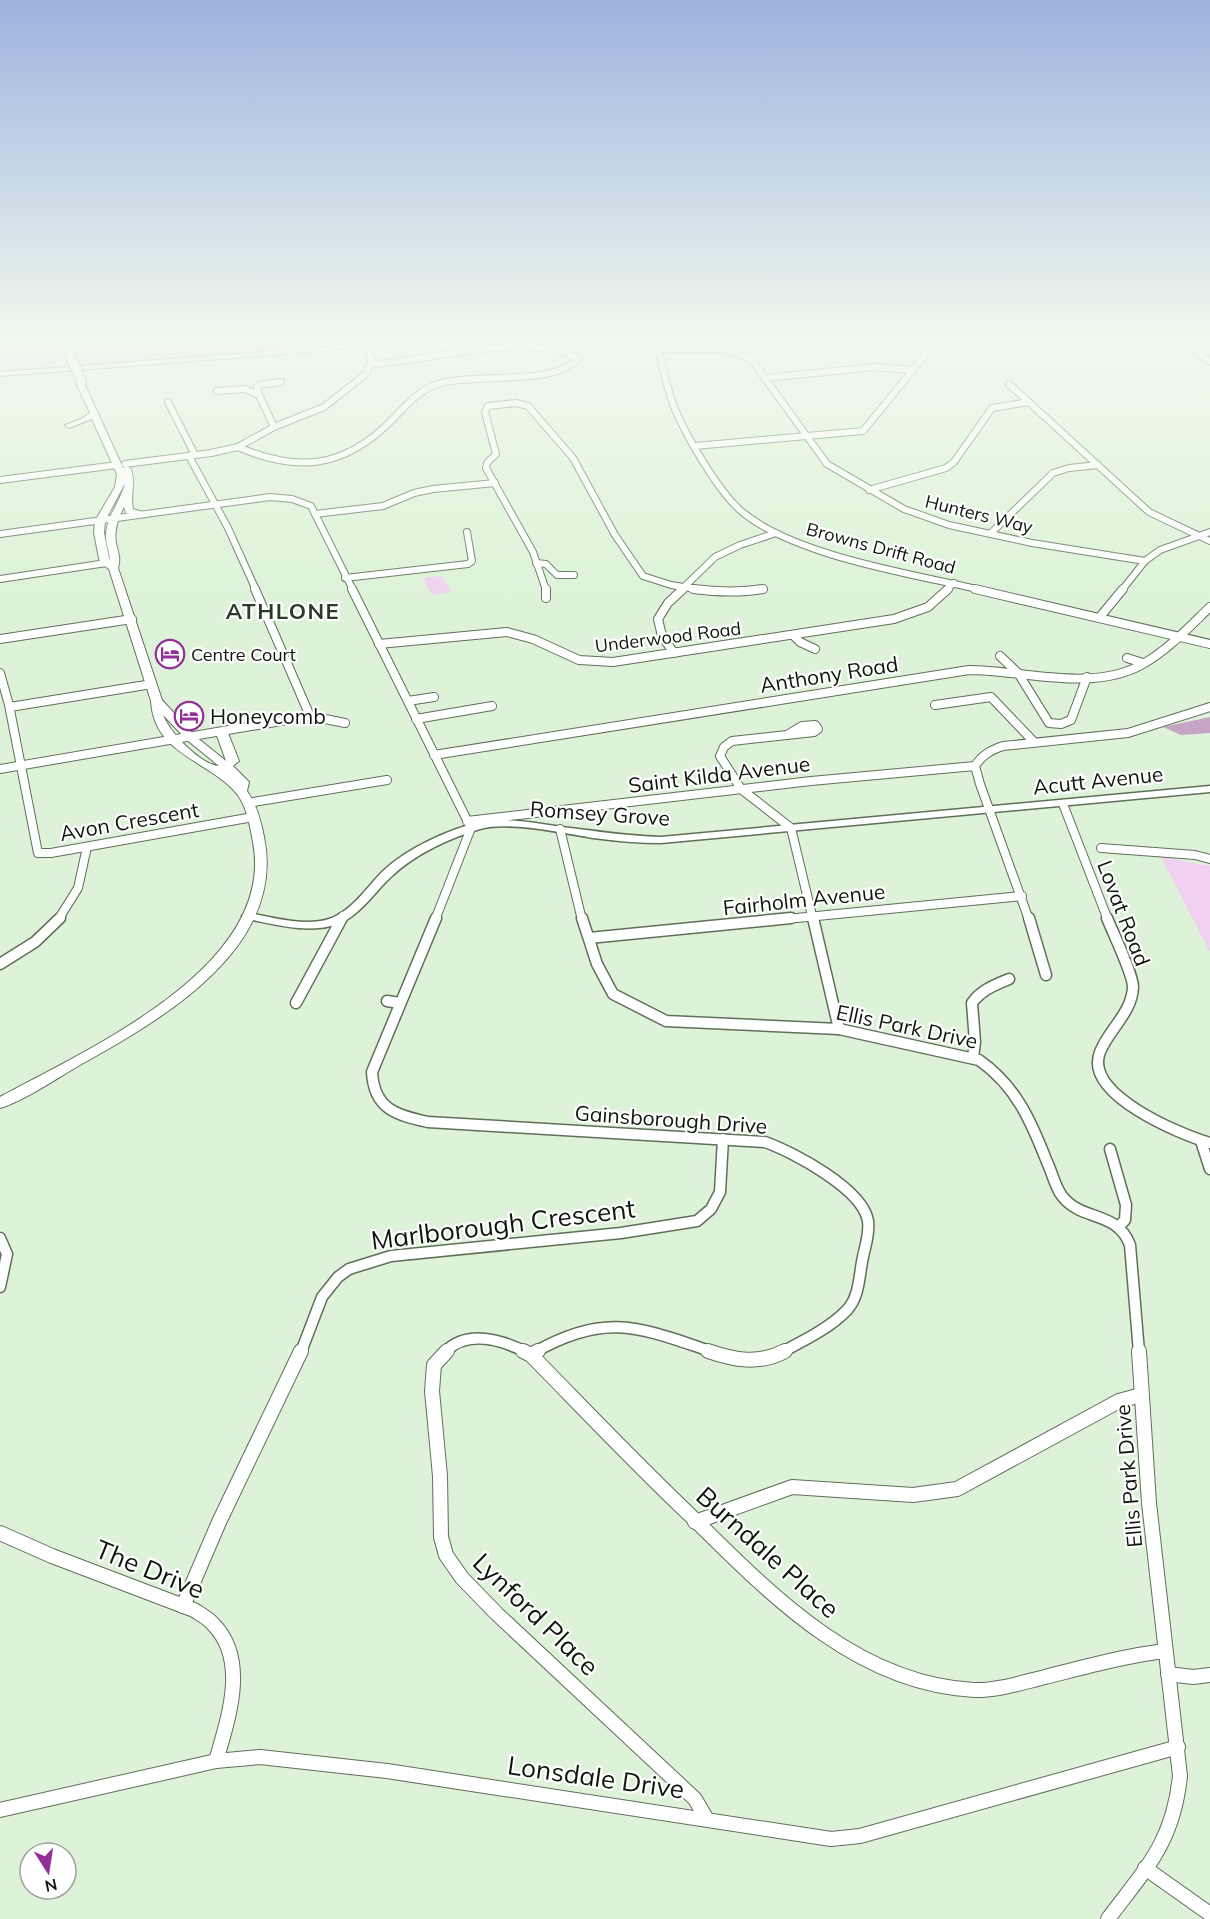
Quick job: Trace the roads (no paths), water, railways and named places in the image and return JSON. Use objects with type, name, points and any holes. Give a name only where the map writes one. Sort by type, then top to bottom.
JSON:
[{"type":"main road","points":[[101,428],[130,479],[126,497],[114,518],[110,560]]},
{"type":"main road","points":[[108,428],[121,464],[122,480],[100,520],[99,541],[110,560],[132,619],[157,701],[156,711],[164,729],[174,741],[223,769]]},
{"type":"main road","points":[[126,497],[129,511],[144,514]]},
{"type":"main road","points":[[99,541],[111,540]]},
{"type":"main road","points":[[0,1102],[136,1029],[176,1002],[212,969],[248,916],[258,891],[264,863],[260,835],[241,791],[223,769],[157,701]]},
{"type":"main road","points":[[222,733],[233,759],[223,769]]},
{"type":"street","points":[[179,428],[265,611],[310,716]]},
{"type":"street","points":[[0,480],[192,456],[238,447],[273,428]]},
{"type":"street","points":[[238,447],[257,456],[279,461],[308,463],[339,458],[364,445],[382,428]]},
{"type":"street","points":[[490,428],[496,451],[486,465],[508,502],[544,580],[546,598]]},
{"type":"street","points":[[546,428],[573,458],[595,500],[638,571],[648,579],[715,592],[747,592],[764,589]]},
{"type":"street","name":"Browns Drift Road","points":[[686,428],[720,489],[733,504],[776,533],[837,556],[1082,617],[1099,618],[1210,644]]},
{"type":"street","name":"Hunters Way","points":[[799,428],[827,464],[869,490],[924,518],[1060,548],[1144,561]]},
{"type":"street","points":[[695,446],[784,437],[806,438],[863,431],[866,428]]},
{"type":"street","points":[[869,490],[946,468],[954,462],[978,428]]},
{"type":"street","points":[[1057,428],[1154,515],[1210,541]]},
{"type":"street","points":[[679,432],[688,432]]},
{"type":"street","points":[[990,534],[1053,472],[1098,465]]},
{"type":"street","points":[[315,514],[372,508],[423,491],[495,483]]},
{"type":"street","points":[[0,534],[215,504],[284,497],[306,503],[315,514],[469,825]]},
{"type":"street","points":[[345,578],[468,564],[472,561],[467,532]]},
{"type":"street","points":[[1099,618],[1139,571],[1144,561],[1160,550],[1210,532]]},
{"type":"street","points":[[674,653],[662,636],[658,619],[668,603],[715,557],[740,545],[776,533]]},
{"type":"street","points":[[0,579],[110,560]]},
{"type":"street","points":[[536,563],[546,564],[558,575],[574,575]]},
{"type":"street","name":"Underwood Road","points":[[379,644],[498,632],[521,635],[573,658],[588,662],[613,662],[906,616],[928,607],[954,584]]},
{"type":"street","points":[[931,594],[942,597]]},
{"type":"street","name":"Anthony Road","points":[[434,755],[848,686],[969,670],[1016,670],[1087,677],[1120,673],[1143,663],[1210,608]]},
{"type":"street","points":[[0,639],[132,619]]},
{"type":"street","points":[[793,634],[800,642],[815,649]]},
{"type":"street","points":[[1000,657],[1016,670],[1047,721],[1052,724],[1066,723],[1071,720],[1087,677]]},
{"type":"street","points":[[1127,658],[1143,663]]},
{"type":"street","points":[[0,673],[10,707],[20,768]]},
{"type":"street","points":[[1120,673],[1132,680]]},
{"type":"street","points":[[10,707],[152,684]]},
{"type":"street","points":[[408,701],[434,697]]},
{"type":"street","points":[[935,705],[990,697],[1034,742]]},
{"type":"street","points":[[416,719],[492,706]]},
{"type":"street","points":[[1046,975],[1022,896],[975,766],[980,758],[994,749],[1034,742],[1128,733],[1210,707]]},
{"type":"street","points":[[0,769],[20,768],[310,716],[345,723]]},
{"type":"street","points":[[787,735],[739,740],[724,747],[720,756],[741,789],[791,828],[839,1029]]},
{"type":"street","name":"Saint Kilda Avenue","points":[[469,825],[523,814],[917,770],[975,766]]},
{"type":"street","name":"Avon Crescent","points":[[20,768],[37,852],[48,853],[87,847],[253,817]]},
{"type":"street","points":[[247,803],[387,780]]},
{"type":"street","name":"Acutt Avenue","points":[[990,811],[1210,789]]},
{"type":"street","name":"Lovat Road","points":[[1063,804],[1133,984],[1130,1005],[1097,1061],[1098,1074],[1111,1091],[1124,1101],[1206,1142]]},
{"type":"street","name":"Romsey Grove","points":[[248,916],[317,924],[333,922],[343,916],[392,870],[469,825],[489,824],[560,829],[646,840],[990,811]]},
{"type":"street","points":[[518,826],[523,814]]},
{"type":"street","name":"Gainsborough Drive","points":[[469,825],[420,959],[372,1072],[371,1081],[375,1096],[382,1105],[394,1113],[428,1122],[752,1140],[772,1144],[834,1182],[855,1198],[865,1209],[868,1229],[857,1290],[851,1305],[785,1351],[759,1360],[738,1360],[656,1331],[623,1326],[591,1328],[556,1341],[531,1355]]},
{"type":"street","name":"Ellis Park Drive","points":[[560,829],[589,938],[607,988],[613,994],[666,1021],[839,1029],[973,1058],[996,1072],[1017,1098],[1031,1122],[1055,1185],[1067,1203],[1119,1226],[1127,1237],[1131,1254],[1141,1395],[1165,1651],[1180,1776],[1177,1803],[1170,1827],[1145,1868],[1108,1919]]},
{"type":"street","points":[[0,964],[40,939],[66,912],[77,891],[87,847]]},
{"type":"street","points":[[1101,848],[1195,855],[1210,859]]},
{"type":"street","name":"Fairholm Avenue","points":[[589,938],[1022,896]]},
{"type":"street","name":"Romsey Grove","points":[[296,1003],[343,916]]},
{"type":"street","points":[[973,1058],[977,1037],[969,1007],[971,1002],[989,987],[1009,979]]},
{"type":"street","points":[[387,1001],[400,1003]]},
{"type":"street","name":"Marlborough Crescent","points":[[183,1606],[219,1522],[301,1352],[322,1297],[338,1277],[361,1264],[400,1255],[621,1233],[697,1221],[711,1209],[720,1192],[723,1139]]},
{"type":"street","points":[[1206,1142],[1210,1169]]},
{"type":"street","points":[[1110,1149],[1126,1205],[1125,1220],[1119,1226]]},
{"type":"street","points":[[0,1238],[7,1254],[0,1287]]},
{"type":"street","name":"Lynford Place","points":[[531,1355],[506,1342],[490,1338],[471,1339],[451,1346],[434,1365],[432,1391],[440,1476],[441,1537],[446,1555],[462,1578],[498,1614],[695,1799],[706,1818]]},
{"type":"street","name":"Burndale Place","points":[[531,1355],[695,1522],[768,1592],[812,1628],[873,1663],[932,1684],[976,1690],[998,1687],[1132,1655],[1165,1651]]},
{"type":"street","points":[[695,1522],[802,1486],[912,1495],[957,1489],[1119,1401],[1141,1395]]},
{"type":"street","name":"The Drive","points":[[0,1533],[52,1556],[183,1606],[201,1614],[213,1624],[226,1639],[233,1660],[231,1694],[216,1761]]},
{"type":"street","points":[[1168,1674],[1193,1677],[1210,1675]]},
{"type":"street","name":"Lonsdale Drive","points":[[0,1810],[216,1761],[260,1757],[387,1771],[706,1818],[820,1838],[860,1836],[1178,1747]]},
{"type":"street","points":[[1145,1868],[1210,1914]]},
{"type":"place","name":"Centre Court","points":[[170,654]]},
{"type":"place","name":"Honeycomb","points":[[189,716]]},
{"type":"district","name":"ATHLONE","points":[[283,611]]}]
